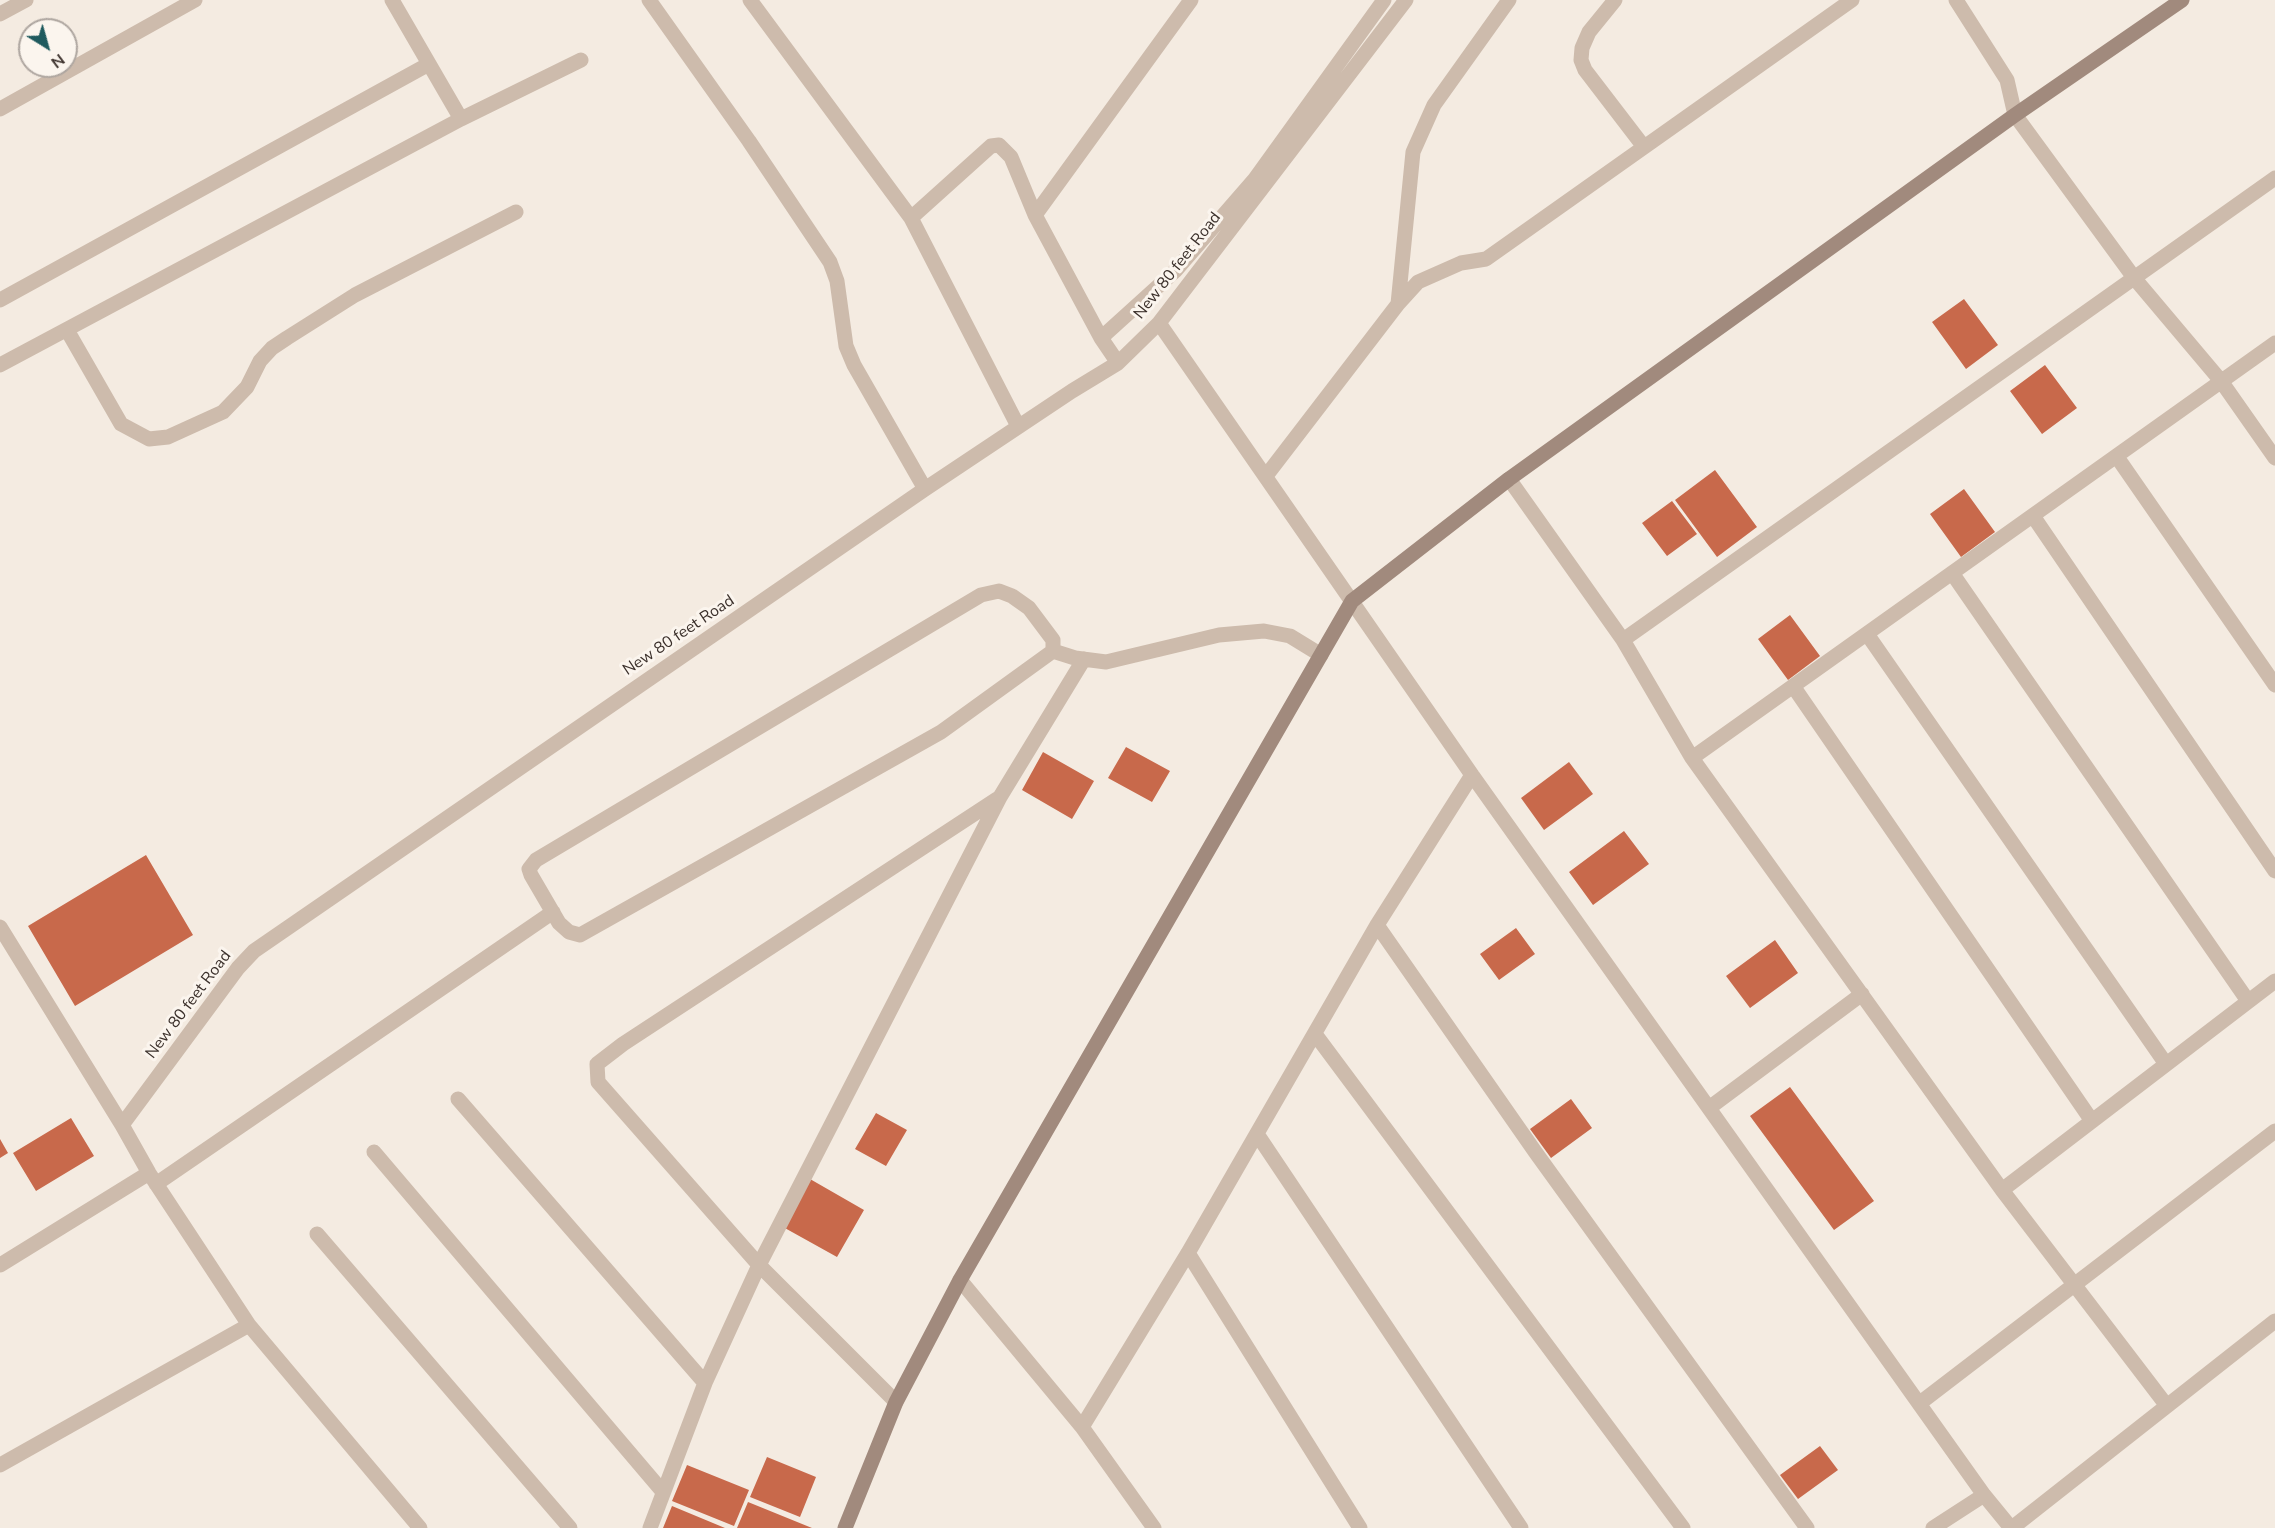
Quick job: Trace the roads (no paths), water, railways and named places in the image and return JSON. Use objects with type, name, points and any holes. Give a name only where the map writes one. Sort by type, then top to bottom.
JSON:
[{"type":"street","points":[[0,14],[26,0]]},
{"type":"street","points":[[0,109],[195,0]]},
{"type":"street","points":[[392,0],[462,119]]},
{"type":"street","points":[[649,0],[749,141],[830,262],[837,281],[846,346],[854,365],[925,489]]},
{"type":"street","points":[[750,0],[911,218],[1018,426]]},
{"type":"street","points":[[1035,215],[1191,0]]},
{"type":"street","points":[[1101,338],[1175,272],[1255,179],[1384,0]]},
{"type":"street","name":"New 80 feet Road","points":[[122,1125],[238,968],[254,951],[925,489],[1018,426],[1118,363],[1159,323],[1406,0]]},
{"type":"street","points":[[1398,304],[1413,152],[1434,105],[1509,0]]},
{"type":"street","points":[[1615,0],[1589,32],[1582,48],[1581,60],[1585,70],[1644,147]]},
{"type":"street","points":[[1266,476],[1398,304],[1418,282],[1436,272],[1461,263],[1486,259],[1852,0]]},
{"type":"street","points":[[1956,0],[2007,80],[2015,115],[2135,279],[2221,381],[2273,452]]},
{"type":"street","points":[[845,1528],[896,1402],[960,1280],[1352,601],[1509,479],[2015,115],[2182,0]]},
{"type":"street","points":[[0,366],[462,119],[581,60]]},
{"type":"street","points":[[0,300],[429,64]]},
{"type":"street","points":[[911,218],[991,146],[999,146],[1011,157],[1035,215],[1101,338],[1118,363]]},
{"type":"street","points":[[1623,640],[2275,178]]},
{"type":"street","points":[[67,330],[121,424],[149,440],[168,437],[223,412],[247,387],[260,361],[272,348],[287,338],[356,295],[516,212]]},
{"type":"street","points":[[1159,323],[1472,775],[1984,1495],[2011,1528],[2275,1321]]},
{"type":"street","points":[[1692,758],[2275,343]]},
{"type":"street","points":[[2117,456],[2275,685]]},
{"type":"street","points":[[1509,479],[1623,640],[1692,758],[2002,1190],[2167,1406]]},
{"type":"street","points":[[2033,516],[2275,871]]},
{"type":"street","points":[[1952,573],[2248,1001]]},
{"type":"street","points":[[999,591],[1012,596],[1029,608],[1043,623],[1053,640],[1053,651],[941,732],[580,935],[569,933],[553,912],[531,875],[529,869],[536,860],[981,595],[999,591]]},
{"type":"street","points":[[1053,651],[1106,662],[1219,635],[1264,631],[1290,636],[1321,655]]},
{"type":"street","points":[[1867,634],[2166,1064]]},
{"type":"street","points":[[650,1528],[705,1383],[759,1265],[1000,797],[1084,659]]},
{"type":"street","points":[[1793,686],[2092,1121]]},
{"type":"street","points":[[1082,1426],[1188,1253],[1377,925],[1472,775]]},
{"type":"street","points":[[896,1402],[759,1265],[598,1082],[597,1064],[623,1044],[1000,797]]},
{"type":"street","points":[[0,1265],[152,1178],[553,912]]},
{"type":"street","points":[[1377,925],[1536,1153],[1807,1528]]},
{"type":"street","points":[[0,927],[152,1178],[249,1325],[420,1528]]},
{"type":"street","points":[[2002,1190],[2275,981]]},
{"type":"street","points":[[1709,1108],[1862,994]]},
{"type":"street","points":[[1315,1034],[1683,1528]]},
{"type":"street","points":[[458,1099],[705,1383]]},
{"type":"street","points":[[1920,1403],[2275,1131]]},
{"type":"street","points":[[1257,1134],[1521,1528]]},
{"type":"street","points":[[374,1152],[663,1492]]},
{"type":"street","points":[[317,1234],[570,1528]]},
{"type":"street","points":[[1188,1253],[1360,1528]]},
{"type":"street","points":[[960,1280],[1082,1426],[1154,1528]]},
{"type":"street","points":[[0,1465],[249,1325]]},
{"type":"street","points":[[1933,1528],[1984,1495]]}]
